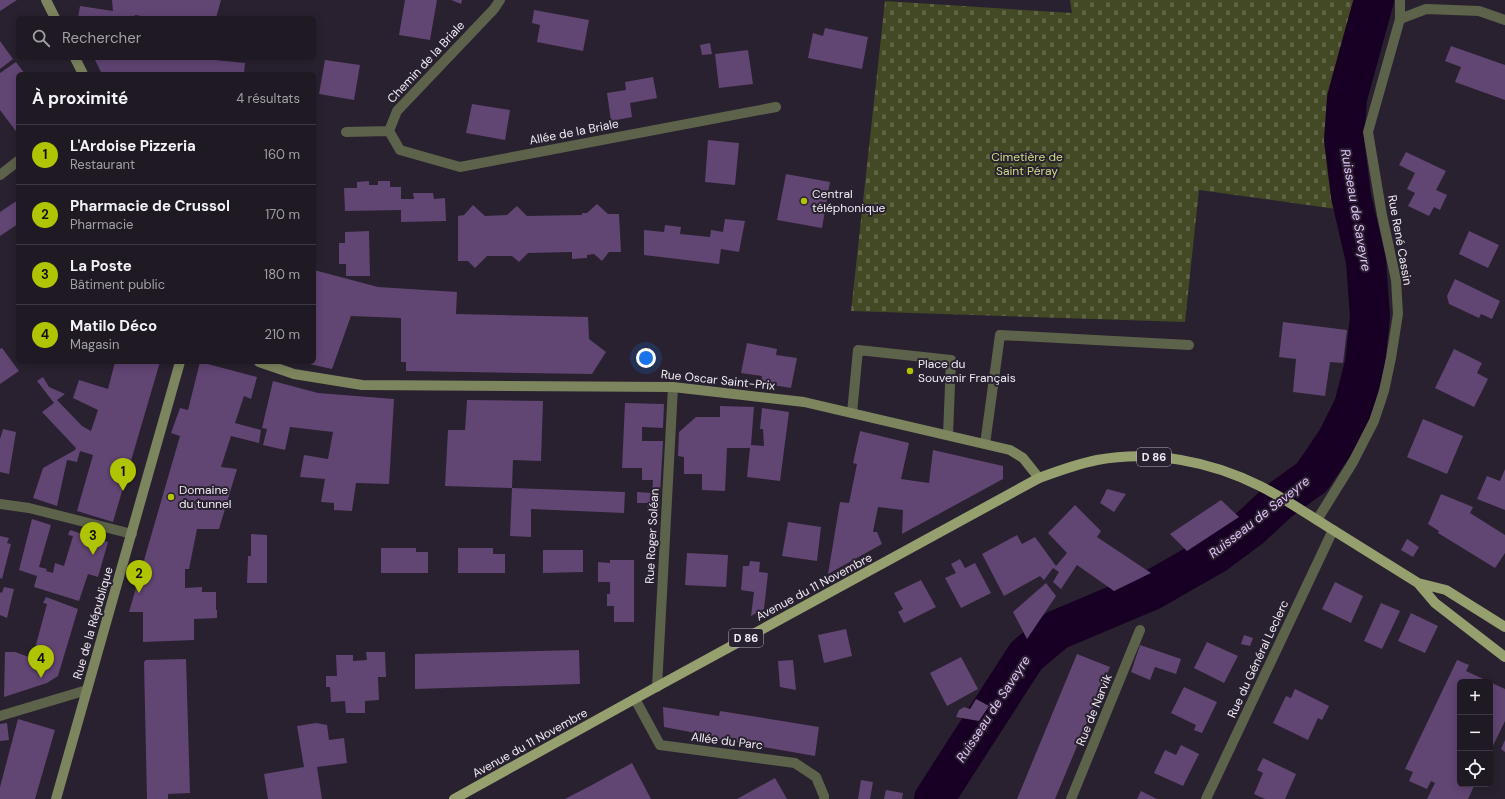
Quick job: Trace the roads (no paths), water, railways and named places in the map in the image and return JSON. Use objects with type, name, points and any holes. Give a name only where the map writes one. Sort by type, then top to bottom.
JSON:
[{"type":"main road","name":"D 86","points":[[1039,478],[1070,467],[1098,460],[1128,457],[1162,458],[1193,462],[1228,472],[1266,489],[1418,583]]},
{"type":"main road","name":"Avenue du 11 Novembre","points":[[454,799],[1039,478]]},
{"type":"main road","points":[[1418,583],[1446,590],[1505,627]]},
{"type":"main road","points":[[1418,583],[1435,603],[1505,657]]},
{"type":"street","points":[[46,0],[54,16]]},
{"type":"street","name":"Chemin de la Briale","points":[[389,131],[397,111],[494,10],[500,0]]},
{"type":"street","name":"Rue René Cassin","points":[[1317,520],[1353,462],[1374,421],[1384,391],[1391,358],[1398,314],[1396,280],[1382,215],[1368,132],[1400,19],[1400,0]]},
{"type":"street","points":[[1400,19],[1426,9],[1479,11],[1505,20]]},
{"type":"street","points":[[76,60],[82,72]]},
{"type":"street","name":"Allée de la Briale","points":[[389,131],[400,150],[460,167],[776,107]]},
{"type":"street","points":[[346,132],[389,131]]},
{"type":"street","points":[[3,173],[16,163]]},
{"type":"street","points":[[985,444],[1000,335],[1189,345]]},
{"type":"street","points":[[852,413],[858,350],[951,360],[948,435]]},
{"type":"street","name":"Rue de la République","points":[[56,799],[179,364]]},
{"type":"street","name":"Rue Oscar Saint-Prix","points":[[265,364],[294,374],[362,385],[673,387],[804,402],[1010,450],[1023,458],[1039,478]]},
{"type":"street","name":"Rue Roger Soléan","points":[[657,687],[673,387]]},
{"type":"street","points":[[0,504],[29,508],[132,534]]},
{"type":"street","name":"Rue du Général Leclerc","points":[[1206,799],[1333,530]]},
{"type":"street","name":"Rue de Narvik","points":[[1071,799],[1140,630]]},
{"type":"street","points":[[0,716],[87,690]]},
{"type":"street","name":"Allée du Parc","points":[[635,699],[660,745],[795,763],[816,777],[824,799]]},
{"type":"waterway","name":"Ruisseau de Saveyre","points":[[934,799],[1026,656],[1057,630],[1152,590],[1215,554],[1250,528],[1279,501],[1312,477],[1337,440],[1354,406],[1365,363],[1370,317],[1366,261],[1351,196],[1344,140],[1347,98],[1374,0]]},
{"type":"place","name":"Central téléphonique","points":[[804,201]]},
{"type":"place","name":"Place du Souvenir Français","points":[[910,371]]},
{"type":"place","name":"L'Ardoise Pizzeria","points":[[123,491]]},
{"type":"place","name":"Domaine du tunnel","points":[[171,497]]},
{"type":"place","name":"La Poste","points":[[93,555]]},
{"type":"place","name":"Pharmacie de Crussol","points":[[139,593]]},
{"type":"place","name":"Matilo Déco","points":[[41,678]]},
{"type":"park label","name":"Cimetière de Saint Péray","points":[[1027,164]]}]
